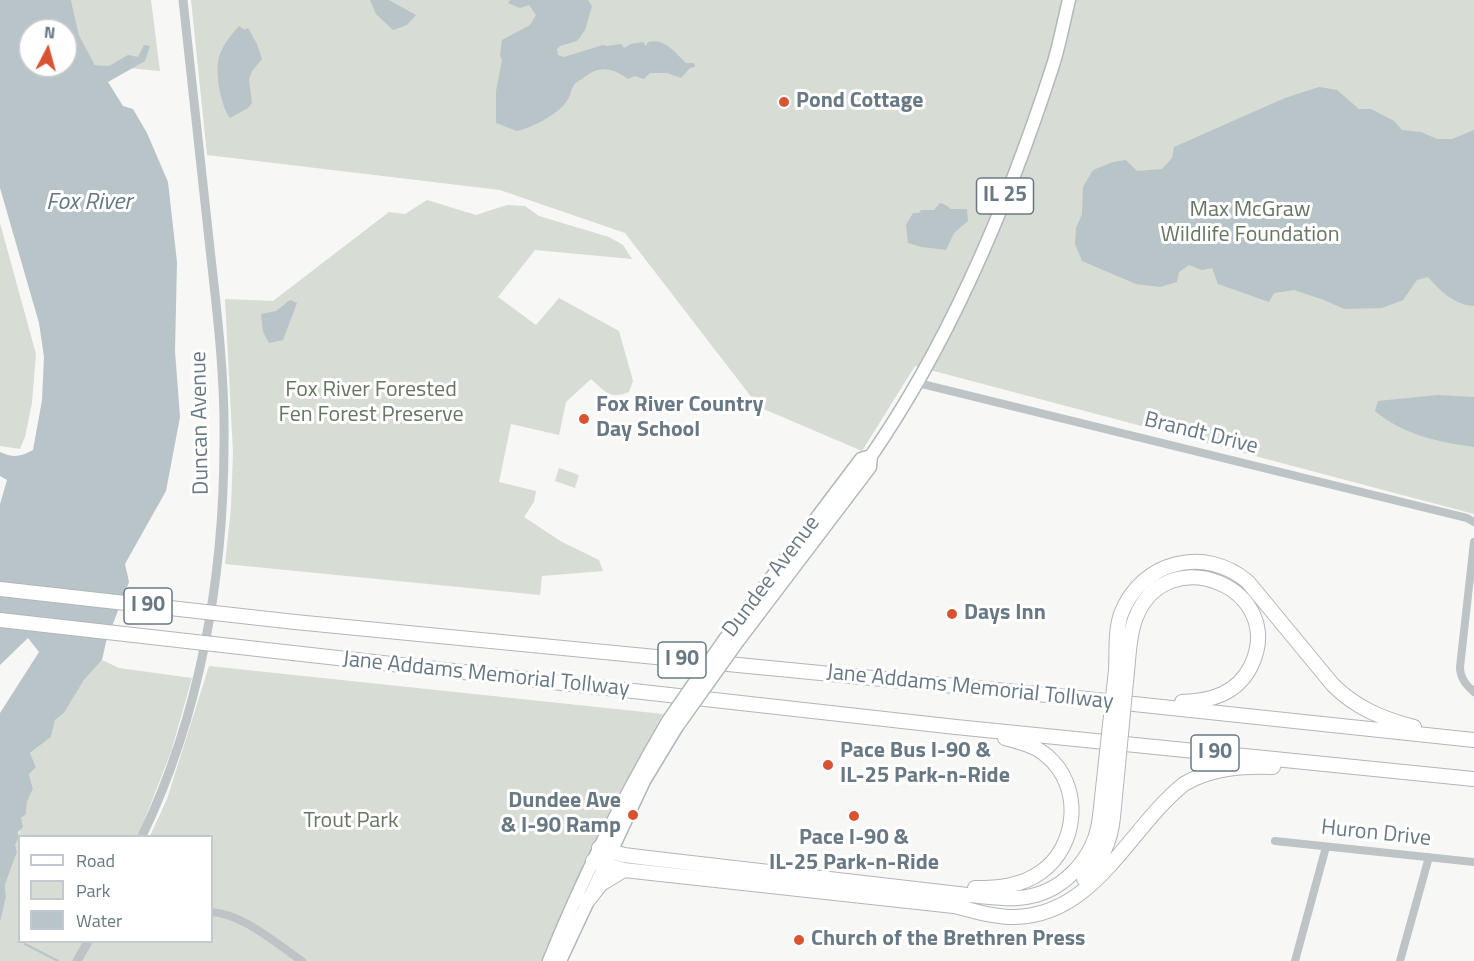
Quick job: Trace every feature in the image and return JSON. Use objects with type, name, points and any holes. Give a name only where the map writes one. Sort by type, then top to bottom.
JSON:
[{"type":"highway","points":[[1122,671],[1117,635],[1121,615],[1141,583],[1158,570],[1175,564],[1190,561],[1213,563],[1234,572],[1248,582],[1333,685],[1348,699],[1384,718],[1470,740]]},
{"type":"highway","points":[[599,863],[624,870],[955,906],[1014,910],[1036,907],[1057,899],[1079,884],[1098,862],[1110,836],[1107,816],[1122,671],[1136,616],[1150,596],[1166,583],[1193,577],[1216,580],[1238,594],[1251,611],[1257,633],[1256,653],[1246,675],[1227,692],[1208,699],[1189,702],[1068,697]]},
{"type":"highway","name":"Jane Addams Memorial Tollway","points":[[0,589],[295,622],[1068,697],[1470,740]]},
{"type":"highway","name":"Jane Addams Memorial Tollway","points":[[0,620],[956,727],[1474,780]]},
{"type":"highway","points":[[862,882],[975,888],[1003,886],[1024,881],[1040,873],[1060,852],[1069,833],[1072,809],[1067,786],[1054,762],[1039,750],[1023,743],[956,727]]},
{"type":"highway","points":[[955,906],[1013,917],[1042,913],[1071,901],[1097,878],[1176,790],[1192,779],[1213,771],[1242,767],[1275,767],[1474,780]]},
{"type":"highway","points":[[605,849],[658,859],[1006,898],[1036,895],[1060,884],[1080,865],[1107,816]]},
{"type":"highway","points":[[586,903],[601,884],[624,870]]},
{"type":"main road","name":"IL 25","points":[[918,383],[987,239],[1026,144],[1055,59],[1069,0]]},
{"type":"main road","name":"Dundee Avenue","points":[[560,961],[586,903],[605,849],[644,781],[672,724],[731,640],[870,466],[871,456],[918,383]]},
{"type":"main road","name":"Dundee Avenue","points":[[549,961],[573,900],[599,863]]},
{"type":"street","name":"Duncan Avenue","points":[[143,835],[181,734],[202,659],[214,587],[224,482],[223,391],[219,337],[183,0]]},
{"type":"street","name":"Brandt Drive","points":[[918,383],[1467,518],[1474,522]]},
{"type":"street","points":[[1474,542],[1460,667],[1465,683],[1474,692]]},
{"type":"street","name":"Huron Drive","points":[[1275,841],[1474,862]]},
{"type":"street","points":[[1295,961],[1326,847]]},
{"type":"street","points":[[1400,961],[1429,857]]},
{"type":"street","points":[[213,912],[243,922],[302,961]]},
{"type":"street","points":[[77,961],[87,943]]},
{"type":"green space","points":[[71,0],[151,0],[160,71],[95,65],[79,35],[78,18],[75,18]]},
{"type":"green space","name":"Max McGraw Wildlife Foundation","points":[[191,0],[1474,0],[1474,514],[915,366],[862,451],[759,407],[625,233],[500,190],[207,155]]},
{"type":"green space","name":"Fox River Forested Fen Forest Preserve","points":[[427,200],[476,215],[507,205],[525,206],[539,216],[609,237],[623,245],[632,259],[535,250],[498,297],[536,325],[559,298],[619,331],[633,381],[629,392],[612,395],[591,379],[566,402],[559,435],[511,424],[499,482],[536,491],[534,502],[524,517],[562,542],[599,560],[603,571],[542,576],[540,595],[225,564],[231,508],[233,452],[225,299],[273,301],[389,212],[405,214]]},
{"type":"green space","points":[[0,223],[36,354],[32,403],[25,437],[20,449],[0,446]]},
{"type":"green space","points":[[559,468],[579,475],[575,488],[555,481]]},
{"type":"green space","points":[[102,660],[119,668],[192,678],[171,752],[138,835],[19,835],[21,818],[26,813],[27,802],[33,789],[29,773],[36,767],[30,753],[51,737],[55,720],[64,713],[84,680]]},
{"type":"green space","name":"Trout Park","points":[[209,666],[663,714],[614,802],[563,908],[545,961],[82,961],[92,943],[213,943],[213,835],[150,835],[167,799]]},
{"type":"green space","points":[[18,838],[18,943],[83,943],[73,961],[0,961],[0,923],[6,897],[5,885],[17,852],[14,845]]},
{"type":"water","name":"Fox River","points":[[0,0],[71,0],[75,18],[18,18],[18,78],[78,78],[78,31],[95,65],[109,66],[128,55],[138,57],[144,45],[150,46],[145,61],[108,82],[123,106],[133,109],[147,133],[168,182],[177,262],[175,351],[180,417],[166,491],[125,564],[129,582],[106,642],[102,660],[84,680],[64,713],[55,720],[51,737],[30,753],[36,767],[29,774],[33,789],[27,802],[26,814],[21,818],[23,827],[18,832],[15,845],[17,852],[5,885],[6,897],[0,923],[0,713],[39,652],[28,638],[0,665],[0,504],[7,480],[0,476],[0,452],[17,456],[33,450],[42,400],[44,357],[39,323],[0,188]]},
{"type":"water","points":[[370,0],[389,0],[416,15],[407,25],[393,30],[376,14]]},
{"type":"water","points":[[510,0],[588,0],[592,6],[585,30],[577,41],[560,46],[557,49],[558,55],[564,57],[603,45],[621,44],[624,48],[643,42],[646,46],[648,42],[654,41],[673,50],[686,63],[694,63],[695,67],[690,68],[681,78],[667,73],[650,73],[644,79],[635,76],[628,79],[611,70],[594,71],[575,84],[568,100],[559,110],[542,121],[517,131],[496,123],[496,91],[502,60],[500,55],[502,40],[530,25],[536,15],[529,5],[520,8],[508,3]]},
{"type":"water","points":[[239,26],[245,30],[248,28],[262,59],[252,71],[249,80],[252,103],[248,108],[230,118],[223,104],[219,87],[218,61],[224,46]]},
{"type":"water","points":[[1319,87],[1337,90],[1359,109],[1371,109],[1394,121],[1402,130],[1421,132],[1437,139],[1452,139],[1474,130],[1474,306],[1460,303],[1448,296],[1428,277],[1417,280],[1403,300],[1382,308],[1344,309],[1294,290],[1274,293],[1269,302],[1218,284],[1212,268],[1202,270],[1189,265],[1179,272],[1177,282],[1160,287],[1136,284],[1082,261],[1075,244],[1076,228],[1082,214],[1083,187],[1093,170],[1113,162],[1126,160],[1137,171],[1162,169],[1172,158],[1174,147],[1285,98]]},
{"type":"water","points":[[940,203],[951,209],[967,209],[968,221],[954,233],[946,250],[908,243],[906,225],[913,213],[919,213],[921,210],[934,210]]},
{"type":"water","points":[[290,300],[297,303],[283,340],[269,343],[263,332],[261,314],[276,311]]},
{"type":"water","points":[[1437,395],[1474,397],[1474,447],[1435,440],[1409,432],[1375,411],[1378,401]]},
{"type":"waterway","points":[[25,944],[58,961]]},
{"type":"place","name":"Pond Cottage","points":[[784,102]]},
{"type":"place","name":"Fox River Country Day School","points":[[584,419]]},
{"type":"place","name":"Days Inn","points":[[952,614]]},
{"type":"place","name":"Pace Bus I-90 & IL-25 Park-n-Ride","points":[[828,765]]},
{"type":"place","name":"Dundee Ave & I-90 Ramp","points":[[633,815]]},
{"type":"place","name":"Pace I-90 & IL-25 Park-n-Ride","points":[[854,816]]},
{"type":"place","name":"Church of the Brethren Press","points":[[799,940]]}]
